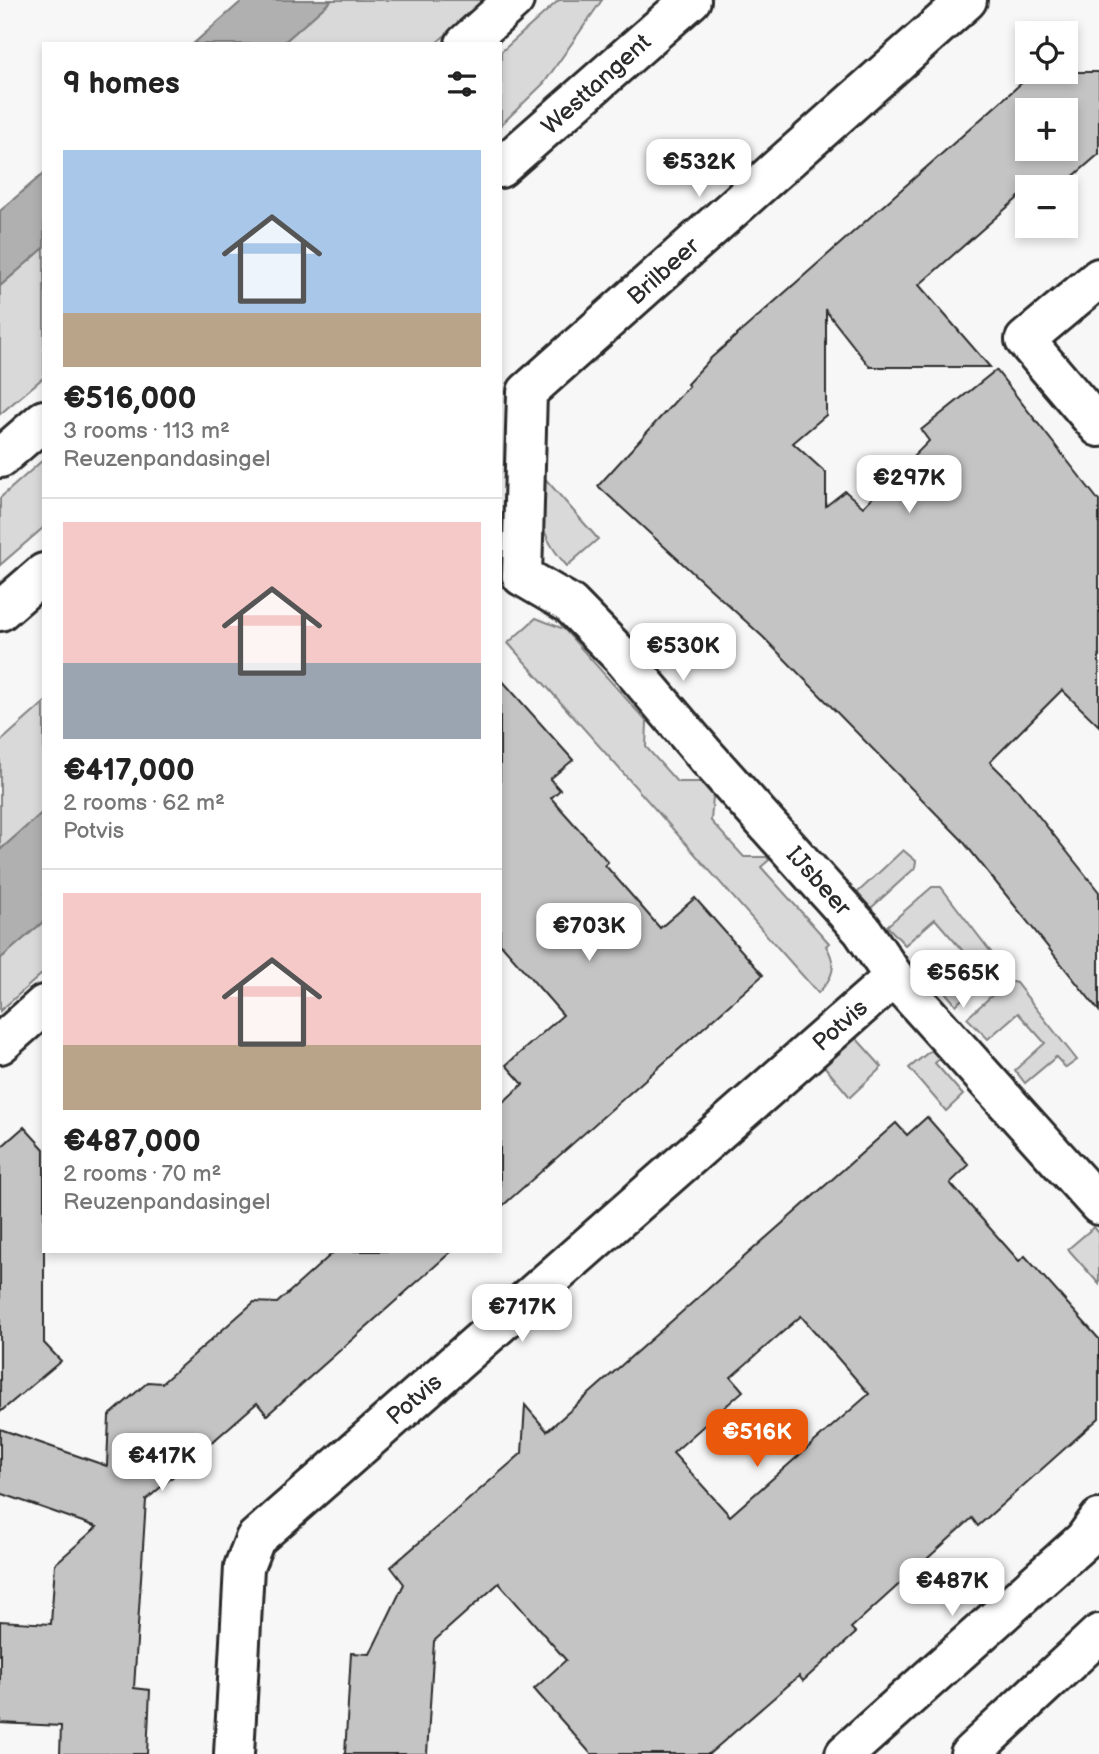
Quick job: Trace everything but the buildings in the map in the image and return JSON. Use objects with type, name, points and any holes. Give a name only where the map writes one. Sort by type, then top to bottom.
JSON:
[{"type":"street","points":[[467,42],[514,0]]},
{"type":"street","name":"Westtangent","points":[[502,166],[691,0]]},
{"type":"street","name":"Brilbeer","points":[[511,586],[527,392],[967,0]]},
{"type":"street","points":[[1099,278],[1025,340],[1099,427]]},
{"type":"street","points":[[0,458],[42,422]]},
{"type":"street","points":[[0,611],[42,575]]},
{"type":"street","name":"IJsbeer","points":[[511,586],[570,604],[621,656],[705,755],[862,930],[894,977],[1099,1205]]},
{"type":"street","name":"Potvis","points":[[234,1754],[244,1567],[255,1539],[894,977]]},
{"type":"street","points":[[0,1045],[42,1007]]},
{"type":"street","points":[[845,1754],[1084,1540],[1099,1519]]},
{"type":"street","points":[[970,1754],[1099,1633]]},
{"type":"shaded area","points":[[243,0],[332,0],[284,42],[195,42]]},
{"type":"shaded area","points":[[332,0],[486,0],[437,42],[284,42]]},
{"type":"shaded area","points":[[559,0],[602,0],[544,83],[502,124],[502,51]]},
{"type":"shaded area","points":[[42,175],[42,250],[0,286],[0,211]]},
{"type":"shaded area","points":[[42,250],[42,379],[0,414],[0,286]]},
{"type":"shaded area","points":[[42,461],[42,529],[0,565],[0,498]]},
{"type":"shaded area","points":[[542,475],[598,539],[567,566],[545,533]]},
{"type":"shaded area","points":[[536,618],[564,629],[647,722],[646,747],[677,782],[701,782],[713,796],[711,821],[744,857],[767,857],[769,860],[761,867],[829,943],[826,946],[832,960],[832,971],[818,993],[508,643]]},
{"type":"shaded area","points":[[42,705],[42,813],[0,850],[0,742]]},
{"type":"shaded area","points":[[42,813],[42,923],[0,959],[0,850]]},
{"type":"shaded area","points":[[903,850],[916,861],[915,868],[871,908],[857,893]]},
{"type":"shaded area","points":[[932,887],[941,887],[997,960],[995,967],[956,1005],[945,992],[975,965],[935,919],[905,945],[887,926]]},
{"type":"shaded area","points":[[42,923],[42,974],[0,1011],[0,959]]},
{"type":"shaded area","points":[[1008,981],[1016,983],[1077,1060],[1066,1068],[1056,1057],[1025,1083],[1015,1070],[1045,1043],[1018,1013],[988,1039],[967,1018]]},
{"type":"shaded area","points":[[856,1038],[882,1067],[850,1097],[824,1066]]},
{"type":"shaded area","points":[[935,1047],[943,1056],[935,1063],[963,1095],[946,1111],[909,1068]]},
{"type":"shaded area","points":[[1094,1227],[1099,1233],[1099,1284],[1068,1249]]}]
